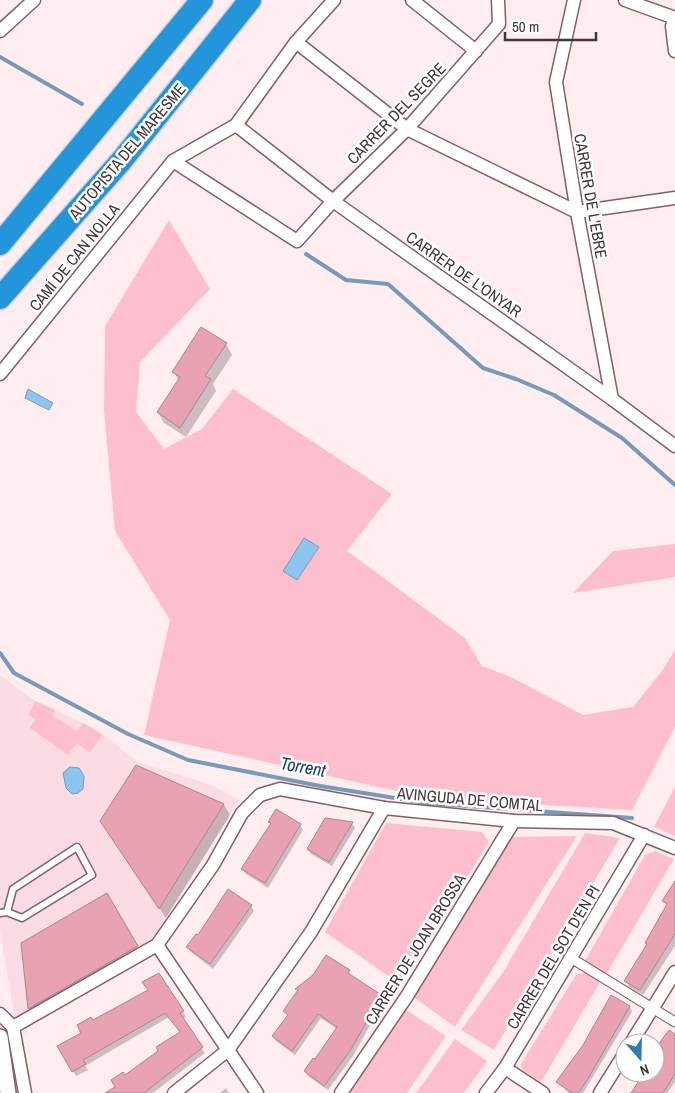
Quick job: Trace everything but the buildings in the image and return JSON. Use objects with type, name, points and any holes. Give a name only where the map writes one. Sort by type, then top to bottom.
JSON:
[{"type":"highway","points":[[0,244],[89,139],[202,0]]},
{"type":"highway","name":"AUTOPISTA DEL MARESME","points":[[0,298],[122,160],[250,0]]},
{"type":"highway","points":[[0,229],[89,139]]},
{"type":"street","points":[[0,31],[34,0]]},
{"type":"street","points":[[173,161],[236,125],[296,42],[334,0]]},
{"type":"street","points":[[412,0],[476,51]]},
{"type":"street","name":"CARRER DEL SEGRE","points":[[173,161],[297,241],[333,201],[406,129],[500,24],[498,0]]},
{"type":"street","name":"CARRER DE L'EBRE","points":[[574,0],[556,82],[576,212],[612,399]]},
{"type":"street","points":[[625,0],[675,18],[672,26],[675,51]]},
{"type":"street","points":[[296,42],[406,129],[576,212],[675,198]]},
{"type":"street","name":"CARRER DE L'ONYAR","points":[[236,125],[333,201],[612,399],[675,446]]},
{"type":"street","name":"CAMÍ DE CAN NOLLA","points":[[0,374],[173,161]]},
{"type":"street","name":"AVINGUDA DE COMTAL","points":[[157,945],[213,865],[242,813],[260,795],[280,789],[384,808],[514,821],[613,823],[675,848]]},
{"type":"street","points":[[174,1093],[228,1050],[311,932],[384,808]]},
{"type":"street","name":"CARRER DE JOAN BROSSA","points":[[341,1093],[407,996],[514,821]]},
{"type":"street","name":"CARRER DEL SOT D'EN PI","points":[[486,1093],[505,1068],[644,835]]},
{"type":"street","points":[[13,1027],[157,945],[256,1093]]},
{"type":"street","points":[[571,958],[675,1022]]},
{"type":"street","points":[[637,1033],[675,972]]},
{"type":"street","points":[[0,1014],[13,1027],[24,1093]]},
{"type":"street","points":[[0,1037],[8,1093]]},
{"type":"street","points":[[505,1068],[543,1093]]},
{"type":"street","points":[[600,1093],[615,1069]]},
{"type":"lane","points":[[77,847],[92,875],[22,918],[4,913],[13,889],[77,847]]},
{"type":"shaded area","points":[[169,220],[210,289],[140,362],[136,412],[164,449],[202,429],[233,389],[392,494],[347,551],[465,638],[482,666],[513,678],[583,715],[633,707],[662,671],[675,650],[675,727],[632,810],[428,798],[144,735],[170,620],[115,531],[104,411],[105,326]]},
{"type":"shaded area","points":[[675,544],[675,577],[573,593],[613,551]]},
{"type":"shaded area","points":[[0,675],[32,699],[98,730],[136,761],[211,785],[239,800],[151,942],[15,1020],[0,931]]},
{"type":"shaded area","points":[[35,701],[55,710],[53,716],[77,731],[83,723],[102,735],[90,753],[77,743],[68,755],[30,728],[35,720],[29,714]]},
{"type":"shaded area","points":[[675,787],[675,836],[654,827]]},
{"type":"shaded area","points":[[386,823],[482,832],[489,842],[400,984],[325,932]]},
{"type":"shaded area","points":[[585,833],[620,838],[494,1050],[461,1030],[502,974]]},
{"type":"shaded area","points":[[577,836],[455,1027],[412,996],[512,837]]},
{"type":"shaded area","points":[[655,851],[674,859],[606,975],[585,961],[645,855]]},
{"type":"shaded area","points":[[585,972],[601,981],[541,1082],[522,1069],[521,1064],[576,975]]},
{"type":"shaded area","points":[[406,1010],[446,1036],[407,1093],[349,1093]]},
{"type":"shaded area","points":[[455,1039],[487,1061],[464,1093],[416,1093]]},
{"type":"water","points":[[28,389],[53,403],[49,410],[25,398]]},
{"type":"water","points":[[304,538],[319,547],[297,580],[283,571]]},
{"type":"water","points":[[70,767],[79,768],[84,776],[83,789],[78,793],[72,794],[66,788],[63,773]]},
{"type":"waterway","points":[[0,57],[82,104]]},
{"type":"waterway","points":[[306,254],[346,280],[388,284],[483,368],[554,395],[622,438],[675,485]]},
{"type":"waterway","name":"Torrent","points":[[0,653],[14,673],[128,734],[188,760],[320,786],[426,803],[632,818]]}]
